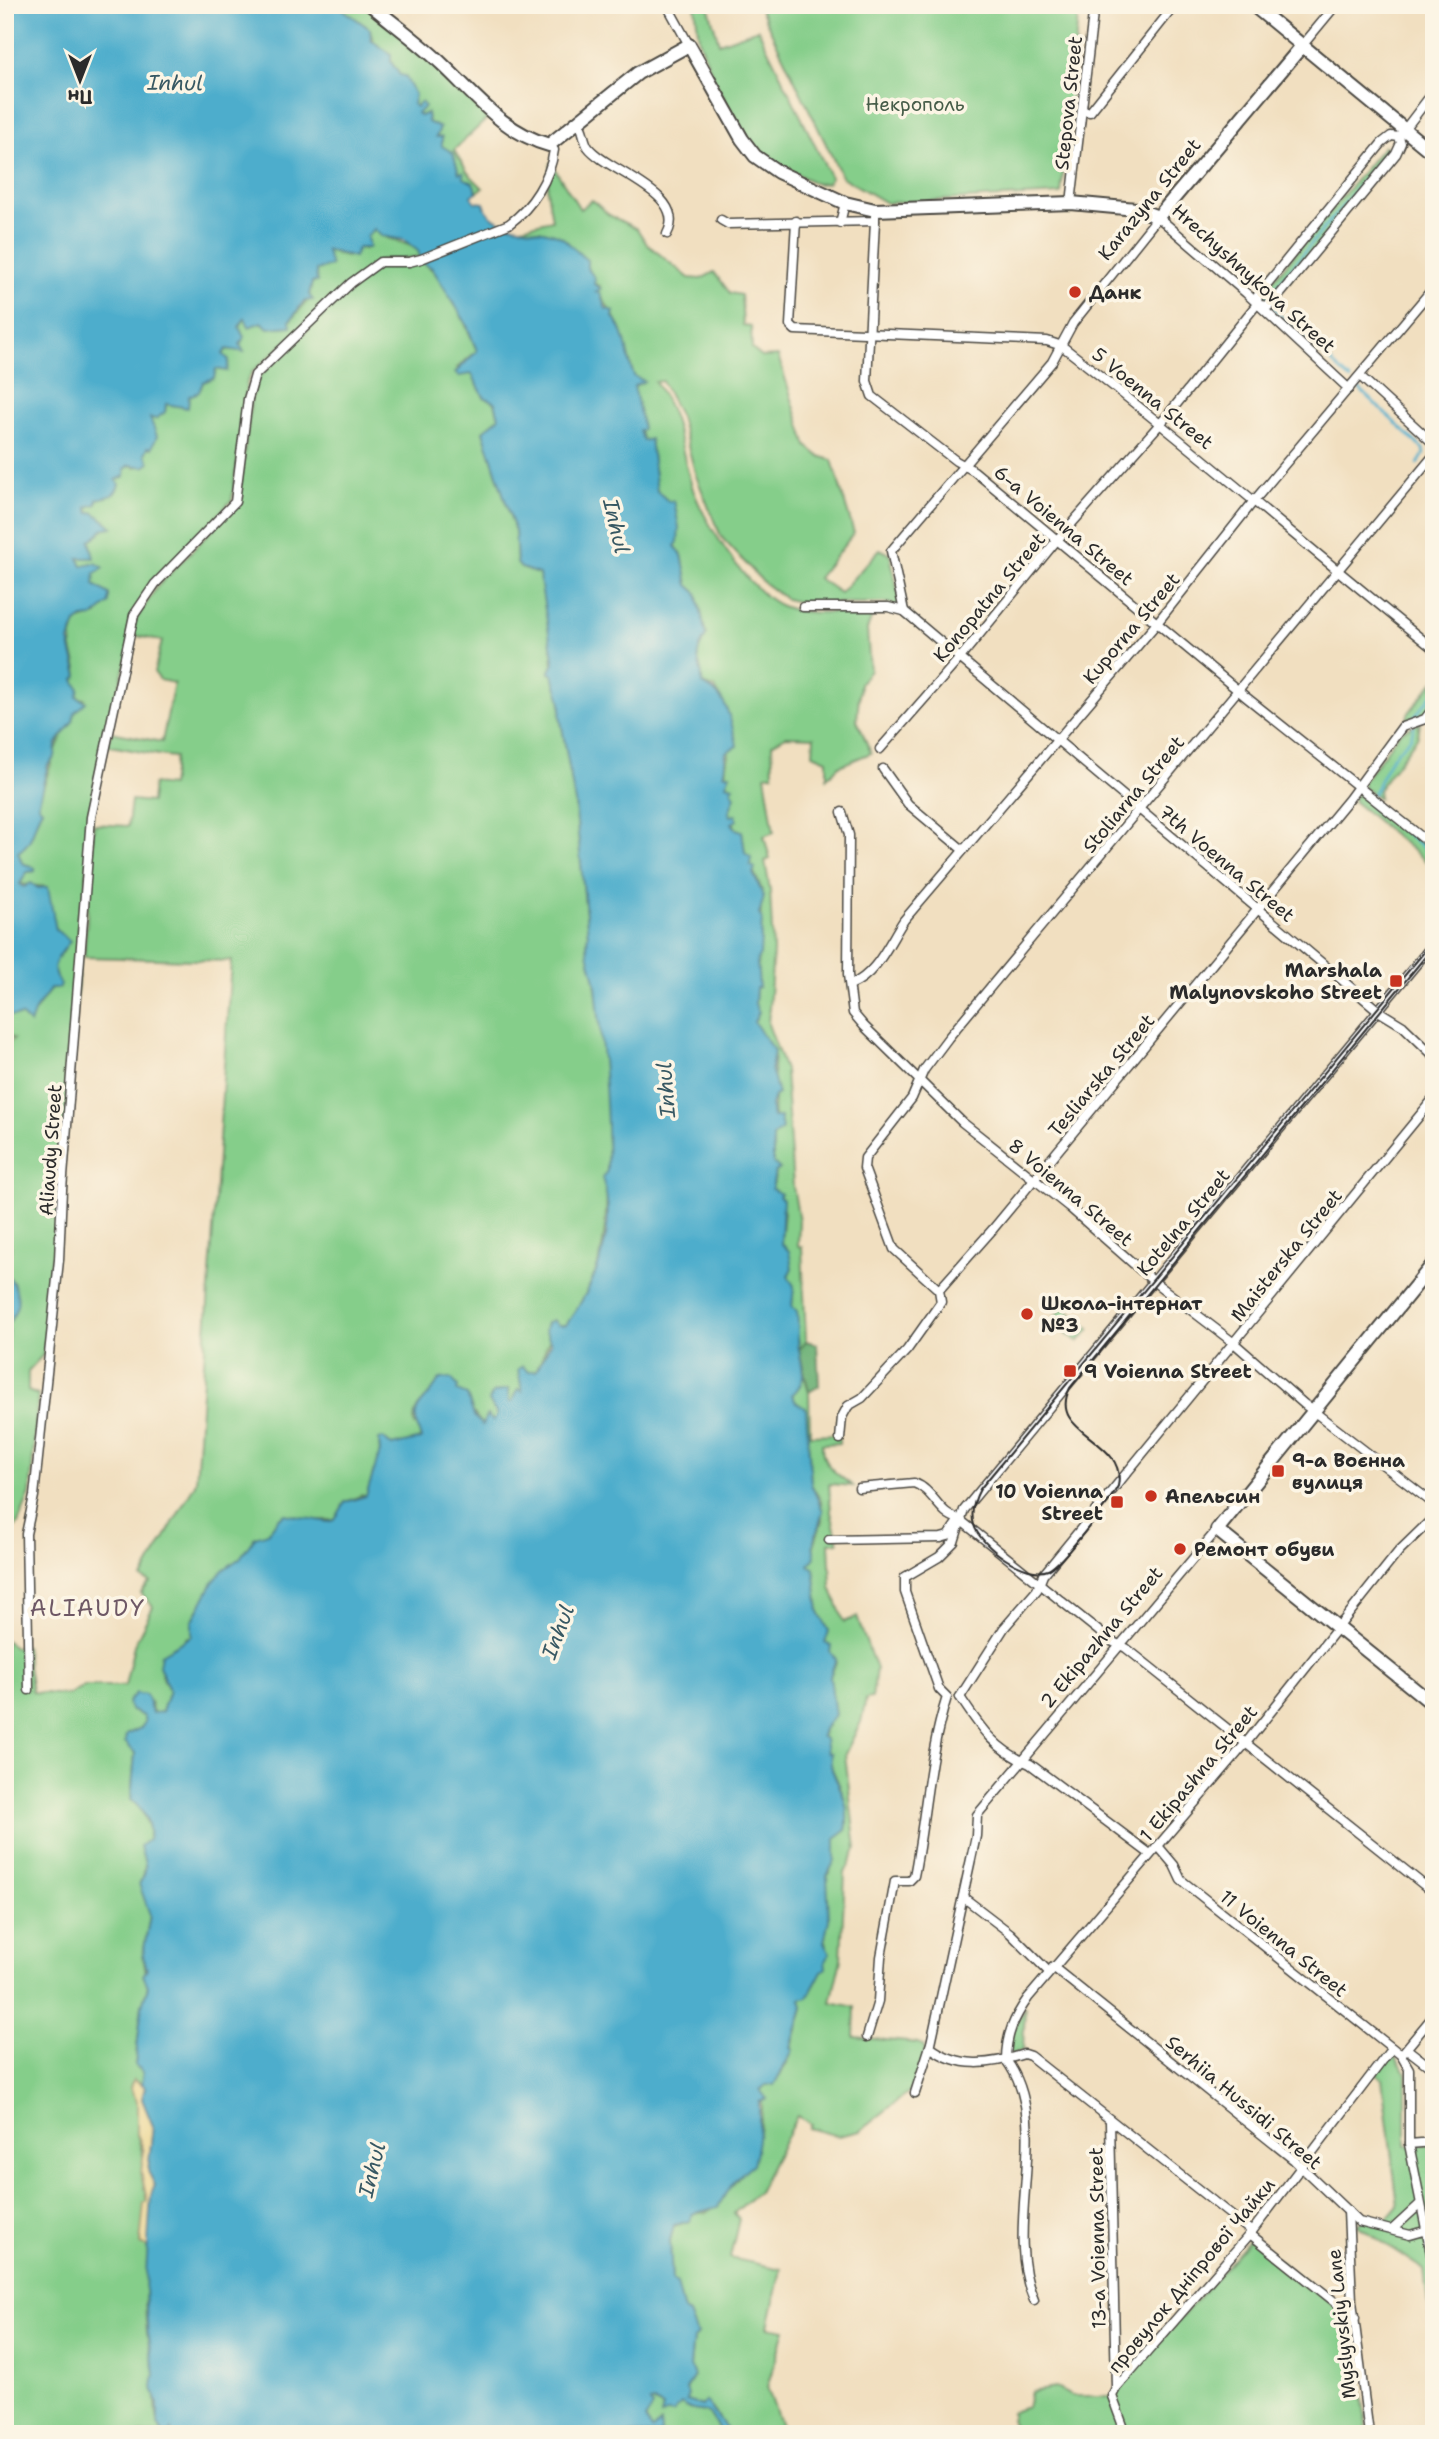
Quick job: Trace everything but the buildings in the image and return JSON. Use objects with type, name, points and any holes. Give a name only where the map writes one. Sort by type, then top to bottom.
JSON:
[{"type":"main road","points":[[371,5],[440,62],[499,121],[518,133],[549,145],[638,73],[688,45]]},
{"type":"main road","points":[[1253,5],[1401,133],[1434,154]]},
{"type":"main road","name":"Hrechyshnykova Street","points":[[688,45],[742,139],[755,156],[778,173],[875,216],[1071,203],[1136,209],[1158,217]]},
{"type":"main road","name":"Karazyna Street","points":[[1158,217],[1302,46]]},
{"type":"main road","name":"2 Ekipazhna Street","points":[[1217,1530],[1434,1263]]},
{"type":"main road","points":[[1217,1530],[1434,1705]]},
{"type":"street","points":[[667,5],[688,45]]},
{"type":"street","name":"Stepova Street","points":[[1071,203],[1094,5]]},
{"type":"street","points":[[1083,111],[1090,112],[1174,5]]},
{"type":"street","name":"Karazyna Street","points":[[1302,46],[1336,5]]},
{"type":"street","name":"Konopatna Street","points":[[880,749],[960,658],[1056,540],[1160,422],[1257,304],[1258,295],[1382,143],[1401,133],[1434,91]]},
{"type":"street","points":[[578,122],[589,148],[662,199],[673,218],[667,234]]},
{"type":"street","name":"Konopatna Street","points":[[1257,304],[1269,306],[1277,298],[1396,154],[1401,143],[1401,133]]},
{"type":"street","name":"Aliaudy Street","points":[[29,1690],[26,1534],[34,1496],[60,1260],[62,1190],[91,817],[134,615],[155,584],[235,502],[248,399],[255,375],[351,283],[380,262],[392,259],[409,262],[421,259],[509,225],[519,217],[540,189],[553,160],[554,150],[549,145]]},
{"type":"street","points":[[841,201],[841,223]]},
{"type":"street","name":"Hrechyshnykova Street","points":[[721,220],[728,224],[796,221],[841,223],[875,216]]},
{"type":"street","name":"6-a Voienna Street","points":[[875,216],[867,382],[872,396],[964,466],[1434,847]]},
{"type":"street","name":"Karazyna Street","points":[[904,611],[891,551],[1062,345],[1073,323],[1158,217]]},
{"type":"street","name":"Hrechyshnykova Street","points":[[1158,217],[1349,389]]},
{"type":"street","points":[[796,221],[792,328],[799,331],[1047,341],[1062,345]]},
{"type":"street","name":"Kuporna Street","points":[[850,985],[859,982],[882,958],[904,920],[1157,623],[1253,502],[1434,287]]},
{"type":"street","name":"5 Voenna Street","points":[[1062,345],[1160,422],[1253,502],[1434,649]]},
{"type":"street","points":[[1360,376],[1434,443]]},
{"type":"street","name":"Stoliarna Street","points":[[939,1290],[894,1249],[864,1168],[865,1158],[912,1098],[948,1038],[1141,810],[1434,455]]},
{"type":"street","points":[[803,607],[888,607],[904,611]]},
{"type":"street","name":"7th Voenna Street","points":[[904,611],[1379,1010],[1403,1026],[1434,1056]]},
{"type":"street","name":"Tesliarska Street","points":[[840,1439],[842,1417],[848,1406],[862,1398],[907,1350],[941,1302],[939,1290],[993,1229],[1259,908],[1358,787],[1402,727],[1424,719],[1434,707]]},
{"type":"street","points":[[883,769],[908,804],[963,850]]},
{"type":"street","name":"8 Voienna Street","points":[[842,812],[849,835],[850,985],[853,1013],[919,1083],[1032,1179],[1154,1282],[1434,1504]]},
{"type":"street","name":"Kotelna Street","points":[[947,1697],[939,1689],[905,1592],[905,1577],[939,1557],[954,1542],[959,1519],[1434,943]]},
{"type":"street","name":"Maisterska Street","points":[[960,1697],[998,1637],[1119,1483],[1124,1472],[1234,1343],[1434,1098]]},
{"type":"street","points":[[859,1488],[914,1483],[922,1486],[950,1517],[959,1519],[1040,1581],[1434,1893]]},
{"type":"street","name":"1 Ekipashna Street","points":[[1006,2060],[1006,2042],[1017,2014],[1051,1969],[1246,1742],[1399,1550],[1434,1517]]},
{"type":"street","points":[[829,1540],[941,1538],[948,1536],[959,1519]]},
{"type":"street","name":"2 Ekipazhna Street","points":[[915,2093],[930,2047],[963,1896],[977,1815],[1118,1644],[1217,1530]]},
{"type":"street","points":[[867,2037],[878,2001],[881,1957],[895,1881],[909,1881],[914,1876],[926,1816],[927,1779],[936,1730],[947,1697],[960,1697],[991,1742],[1009,1756],[1023,1761],[1150,1854]]},
{"type":"street","name":"11 Voienna Street","points":[[1158,1846],[1174,1865],[1181,1880],[1391,2048],[1404,2052],[1434,2070]]},
{"type":"street","name":"Serhiia Hussidi Street","points":[[963,1896],[1300,2166],[1359,2221],[1410,2235],[1424,2231]]},
{"type":"street","points":[[1434,2015],[1404,2052],[1409,2069],[1409,2144],[1424,2231],[1434,2269]]},
{"type":"street","name":"13-a Voienna Street","points":[[930,2047],[947,2060],[977,2063],[1006,2060],[1024,2054],[1030,2056],[1355,2318]]},
{"type":"street","name":"провулок Дніпрової Чайки","points":[[1116,2388],[1251,2233],[1391,2048]]},
{"type":"street","points":[[1006,2060],[1015,2072],[1027,2121],[1020,2234],[1024,2277],[1034,2300]]},
{"type":"street","name":"13-a Voienna Street","points":[[1110,2122],[1116,2388],[1112,2396],[1116,2414],[1126,2434]]},
{"type":"street","points":[[1409,2144],[1434,2142]]},
{"type":"street","points":[[1392,2229],[1419,2205]]},
{"type":"street","name":"Myslyvskiy Lane","points":[[1348,2211],[1355,2318],[1369,2434]]},
{"type":"green space","points":[[337,5],[365,5],[437,66],[489,117],[454,150],[468,173],[483,188],[477,192],[465,180],[436,137],[440,128],[428,122],[427,113],[420,116],[417,113],[391,61],[391,54],[376,45],[370,29]]},
{"type":"green space","points":[[695,5],[708,5],[719,43],[758,29],[831,178],[827,183],[817,184],[770,161],[741,130],[715,82],[699,40]]},
{"type":"green space","name":"Некрополь","points":[[758,5],[1079,5],[1061,194],[886,203],[842,177]]},
{"type":"green space","points":[[1384,146],[1394,153],[1275,297],[1266,305],[1259,304],[1259,297]]},
{"type":"green space","points":[[551,163],[580,209],[592,200],[609,215],[637,229],[647,244],[689,278],[701,279],[714,272],[730,293],[741,295],[743,325],[751,326],[752,349],[762,357],[778,356],[807,446],[819,456],[832,460],[854,533],[818,578],[840,593],[880,549],[890,554],[901,607],[888,603],[803,603],[786,599],[764,583],[722,538],[696,476],[680,417],[662,381],[655,382],[674,418],[696,498],[727,552],[754,585],[768,598],[792,609],[815,612],[874,611],[867,630],[870,670],[860,683],[857,720],[871,753],[839,766],[827,778],[827,760],[813,754],[814,737],[786,736],[772,744],[773,774],[765,775],[774,832],[764,836],[770,859],[765,861],[770,890],[773,951],[768,1024],[785,1070],[793,1186],[799,1221],[798,1246],[802,1247],[806,1341],[799,1350],[788,1277],[790,1272],[781,1243],[784,1212],[772,1189],[776,1172],[780,1169],[773,1164],[773,1136],[781,1129],[774,1114],[774,1056],[754,1022],[757,1008],[755,1005],[762,890],[745,853],[742,832],[736,829],[729,812],[735,796],[725,772],[730,746],[728,725],[715,688],[702,684],[697,656],[706,636],[697,593],[688,585],[682,555],[675,545],[678,542],[674,501],[669,502],[657,491],[650,440],[643,441],[633,386],[641,383],[634,377],[620,327],[600,294],[596,293],[600,286],[594,284],[586,265],[573,249],[547,232],[517,228],[552,220],[547,190]]},
{"type":"green space","points":[[375,229],[385,237],[414,247],[419,251],[420,257],[380,260],[252,372],[247,382],[232,500],[142,599],[95,779],[56,1236],[46,1288],[50,1311],[43,1355],[28,1371],[28,1391],[38,1395],[30,1494],[17,1526],[5,1529],[5,1360],[9,1331],[6,1326],[14,1284],[10,1278],[5,1280],[11,1248],[5,1221],[5,1045],[14,1039],[8,1035],[5,1016],[22,1016],[35,1011],[51,988],[60,988],[53,968],[55,958],[63,952],[50,910],[47,887],[20,884],[27,872],[35,871],[35,868],[22,863],[18,852],[29,841],[42,809],[38,805],[62,736],[85,699],[77,697],[78,688],[74,680],[78,676],[72,637],[77,621],[97,615],[109,594],[94,585],[91,563],[82,566],[78,557],[92,550],[90,541],[105,528],[89,514],[87,507],[125,469],[130,465],[136,467],[155,434],[150,418],[165,412],[166,404],[188,402],[189,395],[201,388],[203,382],[214,378],[216,369],[227,371],[223,354],[227,349],[235,350],[240,345],[239,327],[246,317],[249,323],[262,322],[268,327],[290,321],[308,300],[312,282],[316,280],[315,270],[327,261],[326,250],[347,257],[358,248],[365,249],[367,235]]},
{"type":"green space","points":[[422,262],[447,289],[477,351],[457,368],[464,374],[472,374],[484,397],[495,402],[499,418],[483,431],[515,531],[517,563],[521,568],[539,574],[550,627],[554,679],[559,686],[562,705],[560,715],[575,802],[588,946],[608,1084],[610,1139],[604,1182],[607,1186],[605,1226],[600,1259],[595,1275],[578,1307],[566,1325],[558,1325],[536,1371],[521,1374],[522,1391],[518,1390],[512,1402],[509,1401],[509,1391],[494,1405],[498,1415],[493,1422],[482,1425],[468,1405],[431,1394],[418,1407],[415,1415],[415,1425],[418,1424],[421,1439],[392,1446],[388,1442],[379,1444],[380,1452],[366,1497],[362,1495],[345,1502],[335,1520],[311,1520],[285,1514],[268,1534],[255,1537],[240,1559],[223,1571],[215,1582],[194,1617],[192,1636],[186,1638],[161,1674],[169,1690],[162,1712],[158,1715],[153,1713],[150,1702],[137,1714],[144,1716],[145,1722],[141,1728],[126,1735],[126,1742],[135,1753],[131,1800],[140,1807],[150,1829],[142,1888],[150,1915],[143,1955],[148,1986],[142,2005],[135,2065],[143,2072],[141,2084],[133,2080],[130,2088],[137,2101],[137,2134],[145,2163],[141,2172],[147,2201],[140,2243],[150,2248],[146,2316],[155,2371],[157,2411],[163,2434],[5,2434],[5,1640],[15,1647],[25,1647],[32,1692],[67,1695],[84,1686],[125,1686],[134,1645],[153,1607],[141,1593],[150,1582],[142,1578],[196,1482],[231,961],[84,957],[94,824],[128,826],[131,800],[151,802],[153,784],[171,786],[175,757],[108,746],[111,732],[162,742],[174,683],[160,680],[154,672],[162,641],[132,635],[137,618],[157,587],[238,503],[251,400],[258,378],[314,323],[377,268],[384,264]]},
{"type":"green space","points":[[1434,681],[1432,703],[1427,713],[1407,721],[1408,714]]},
{"type":"green space","points":[[1420,723],[1418,736],[1378,790],[1379,798],[1364,788],[1363,782],[1401,731]]},
{"type":"green space","points":[[1358,792],[1434,849],[1434,868],[1353,801]]},
{"type":"green space","points":[[1063,1307],[1090,1329],[1078,1342],[1052,1321]]},
{"type":"green space","points":[[806,1341],[817,1344],[819,1386],[809,1392],[799,1350]]},
{"type":"green space","points":[[804,1375],[809,1392],[810,1435],[839,1434],[839,1443],[822,1444],[822,1451],[827,1464],[853,1486],[829,1484],[831,1512],[838,1542],[829,1543],[831,1587],[844,1622],[857,1617],[876,1669],[872,1698],[866,1699],[861,1722],[845,1754],[856,1849],[845,1873],[841,1959],[831,2002],[855,2007],[854,2037],[918,2043],[923,2045],[925,2050],[915,2087],[860,2131],[838,2136],[809,2128],[811,2124],[797,2116],[758,2192],[734,2213],[739,2219],[730,2258],[781,2269],[768,2327],[785,2330],[767,2387],[784,2434],[730,2434],[712,2408],[686,2402],[686,2389],[694,2376],[690,2366],[693,2338],[697,2335],[689,2314],[684,2312],[677,2285],[672,2281],[670,2240],[674,2226],[690,2221],[692,2214],[708,2212],[722,2199],[723,2193],[742,2173],[749,2160],[759,2132],[762,2103],[760,2090],[779,2076],[788,2062],[803,2008],[801,1999],[812,1990],[819,1977],[826,1943],[827,1876],[830,1873],[834,1838],[846,1830],[845,1801],[825,1753],[823,1741],[823,1729],[828,1725],[830,1676],[836,1663],[825,1643],[829,1631],[819,1612],[814,1568],[808,1565],[822,1520],[821,1501],[811,1484],[806,1409],[796,1403],[792,1395]]},
{"type":"green space","points":[[1025,2007],[1023,2050],[1012,2054],[1009,2052],[1011,2033]]},
{"type":"green space","points":[[1388,2056],[1395,2057],[1406,2072],[1406,2146],[1434,2144],[1434,2354],[1424,2270],[1357,2225],[1365,2219],[1372,2224],[1382,2225],[1398,2206],[1382,2079],[1376,2073]]},
{"type":"green space","points":[[1250,2239],[1348,2314],[1354,2325],[1367,2434],[996,2434],[1012,2431],[1011,2412],[1027,2407],[1031,2392],[1056,2388],[1071,2396],[1112,2396]]},
{"type":"green space","points":[[653,2402],[668,2411],[674,2411],[681,2404],[707,2413],[720,2434],[661,2434],[660,2424],[656,2429],[649,2429],[645,2416],[652,2407],[649,2403]]},
{"type":"sand","points":[[133,2080],[145,2087],[142,2099],[153,2126],[148,2171],[155,2185],[151,2196],[150,2248],[140,2244],[144,2203],[147,2201],[141,2172],[144,2151],[137,2134],[137,2101],[130,2088]]},
{"type":"water","name":"Inhul","points":[[5,5],[337,5],[370,29],[371,40],[391,54],[391,62],[400,75],[405,76],[415,95],[413,104],[416,107],[421,102],[425,107],[417,113],[420,116],[427,113],[428,122],[440,128],[436,137],[442,137],[442,146],[453,153],[459,173],[463,172],[464,178],[473,183],[477,192],[471,196],[475,202],[484,203],[489,213],[497,220],[556,234],[587,260],[587,268],[595,278],[594,284],[601,289],[596,292],[600,293],[606,309],[614,311],[613,317],[624,338],[634,376],[644,381],[634,386],[643,429],[639,431],[643,441],[650,439],[657,491],[669,502],[674,501],[679,527],[678,542],[675,546],[682,555],[688,585],[697,593],[706,636],[698,651],[702,684],[722,700],[736,740],[737,746],[726,752],[724,774],[730,774],[726,784],[733,786],[731,790],[735,796],[729,812],[730,816],[736,815],[737,820],[732,823],[736,829],[742,831],[745,853],[751,857],[750,865],[755,868],[753,873],[764,897],[759,914],[762,919],[760,955],[757,960],[759,987],[756,988],[755,1004],[759,1012],[754,1022],[774,1051],[771,1069],[778,1094],[774,1096],[771,1105],[773,1117],[780,1117],[782,1129],[773,1137],[773,1163],[780,1169],[775,1172],[772,1189],[781,1194],[779,1196],[783,1200],[781,1243],[789,1251],[792,1268],[788,1276],[794,1286],[792,1307],[797,1311],[798,1345],[803,1374],[801,1384],[792,1395],[796,1402],[806,1409],[811,1484],[823,1511],[813,1545],[815,1557],[809,1565],[814,1568],[819,1612],[829,1631],[825,1643],[831,1646],[830,1652],[836,1659],[830,1676],[835,1715],[823,1729],[821,1736],[825,1739],[827,1753],[831,1753],[833,1771],[846,1805],[847,1817],[846,1830],[835,1838],[835,1860],[827,1876],[829,1920],[824,1942],[830,1953],[825,1961],[826,1968],[808,1997],[801,1999],[803,2007],[791,2048],[793,2050],[774,2085],[766,2085],[760,2090],[767,2099],[759,2102],[759,2134],[753,2164],[733,2183],[718,2207],[692,2214],[690,2221],[674,2225],[670,2240],[672,2281],[677,2284],[684,2312],[689,2314],[697,2335],[693,2339],[690,2366],[694,2376],[686,2389],[686,2401],[702,2406],[706,2401],[730,2434],[720,2434],[707,2413],[681,2404],[673,2413],[668,2412],[661,2416],[663,2407],[653,2402],[650,2403],[653,2407],[645,2419],[652,2430],[661,2424],[661,2434],[173,2434],[172,2430],[170,2434],[163,2434],[158,2424],[145,2289],[151,2195],[155,2185],[148,2171],[153,2126],[142,2099],[145,2087],[141,2084],[143,2072],[135,2065],[142,2005],[148,1986],[143,1975],[147,1969],[143,1955],[150,1915],[139,1884],[145,1873],[140,1846],[149,1839],[149,1827],[139,1808],[131,1800],[135,1753],[125,1742],[126,1735],[141,1728],[145,1722],[143,1716],[130,1710],[128,1702],[136,1693],[146,1695],[152,1713],[162,1712],[169,1690],[159,1666],[161,1654],[192,1636],[192,1622],[212,1584],[223,1570],[240,1558],[255,1537],[268,1533],[285,1514],[328,1522],[335,1520],[345,1502],[366,1496],[380,1452],[379,1439],[383,1438],[392,1446],[421,1439],[416,1412],[440,1379],[451,1378],[458,1386],[457,1391],[467,1395],[474,1416],[482,1425],[487,1415],[493,1421],[497,1415],[489,1401],[493,1393],[508,1389],[509,1401],[512,1402],[518,1389],[522,1391],[518,1369],[523,1366],[527,1371],[536,1371],[551,1343],[545,1330],[547,1323],[553,1320],[558,1325],[566,1325],[587,1292],[602,1255],[608,1216],[602,1178],[607,1171],[606,1102],[596,987],[587,948],[575,802],[560,715],[561,704],[553,674],[549,673],[554,663],[539,574],[521,568],[517,563],[515,531],[483,431],[499,418],[495,402],[484,397],[472,374],[459,376],[455,373],[477,351],[466,323],[432,268],[422,262],[418,251],[404,240],[381,236],[374,229],[367,236],[369,248],[358,248],[354,257],[326,250],[331,266],[316,270],[317,282],[312,282],[309,295],[313,300],[304,301],[290,321],[291,326],[268,328],[262,322],[249,327],[245,318],[239,327],[244,337],[240,345],[244,352],[227,349],[223,354],[229,360],[227,371],[216,369],[214,378],[203,382],[199,392],[189,396],[188,408],[166,404],[165,412],[156,419],[150,418],[157,436],[152,448],[148,447],[145,454],[150,463],[144,467],[130,465],[125,469],[125,476],[116,480],[119,483],[114,493],[97,499],[97,504],[87,507],[89,513],[93,512],[113,527],[105,528],[90,541],[94,558],[78,558],[82,566],[96,563],[104,568],[95,573],[94,585],[109,594],[109,603],[93,617],[83,618],[76,623],[69,641],[78,676],[74,680],[79,689],[77,697],[86,702],[75,712],[73,721],[56,744],[55,757],[48,765],[38,805],[42,809],[31,838],[18,852],[22,863],[35,868],[35,871],[27,872],[20,884],[24,887],[31,883],[38,888],[48,887],[56,930],[70,941],[54,967],[61,985],[59,988],[51,988],[35,1010],[30,1024],[22,1016],[5,1016]]},
{"type":"water","points":[[10,1278],[18,1302],[7,1326],[9,1331],[5,1360],[5,1280]]},
{"type":"waterway","points":[[1266,302],[1390,148]]},
{"type":"waterway","points":[[1271,307],[1351,380]]},
{"type":"waterway","points":[[1358,388],[1423,449],[1424,454],[1418,464]]},
{"type":"waterway","points":[[1413,719],[1434,692]]},
{"type":"waterway","points":[[1373,794],[1391,758],[1411,737],[1414,726]]},
{"type":"waterway","points":[[1371,801],[1372,808],[1390,819],[1434,857]]},
{"type":"tram line","points":[[1434,940],[980,1489],[973,1506],[974,1525],[985,1542],[1005,1559],[1028,1570],[1048,1570],[1074,1545],[1106,1505],[1118,1486],[1118,1470],[1111,1457],[1077,1427],[1069,1416],[1066,1404],[1070,1388],[1434,946]]},
{"type":"place","name":"Данк","points":[[1075,292]]},
{"type":"place","name":"Marshala Malynovskoho Street","points":[[1396,981]]},
{"type":"place","name":"Школа-інтернат №3","points":[[1027,1314]]},
{"type":"place","name":"9 Voienna Street","points":[[1070,1371]]},
{"type":"place","name":"9-а Воєнна вулиця","points":[[1278,1471]]},
{"type":"place","name":"Апельсин","points":[[1151,1496]]},
{"type":"place","name":"10 Voienna Street","points":[[1117,1502]]},
{"type":"place","name":"Ремонт обуви","points":[[1180,1549]]},
{"type":"district","name":"ALIAUDY","points":[[88,1608]]}]
